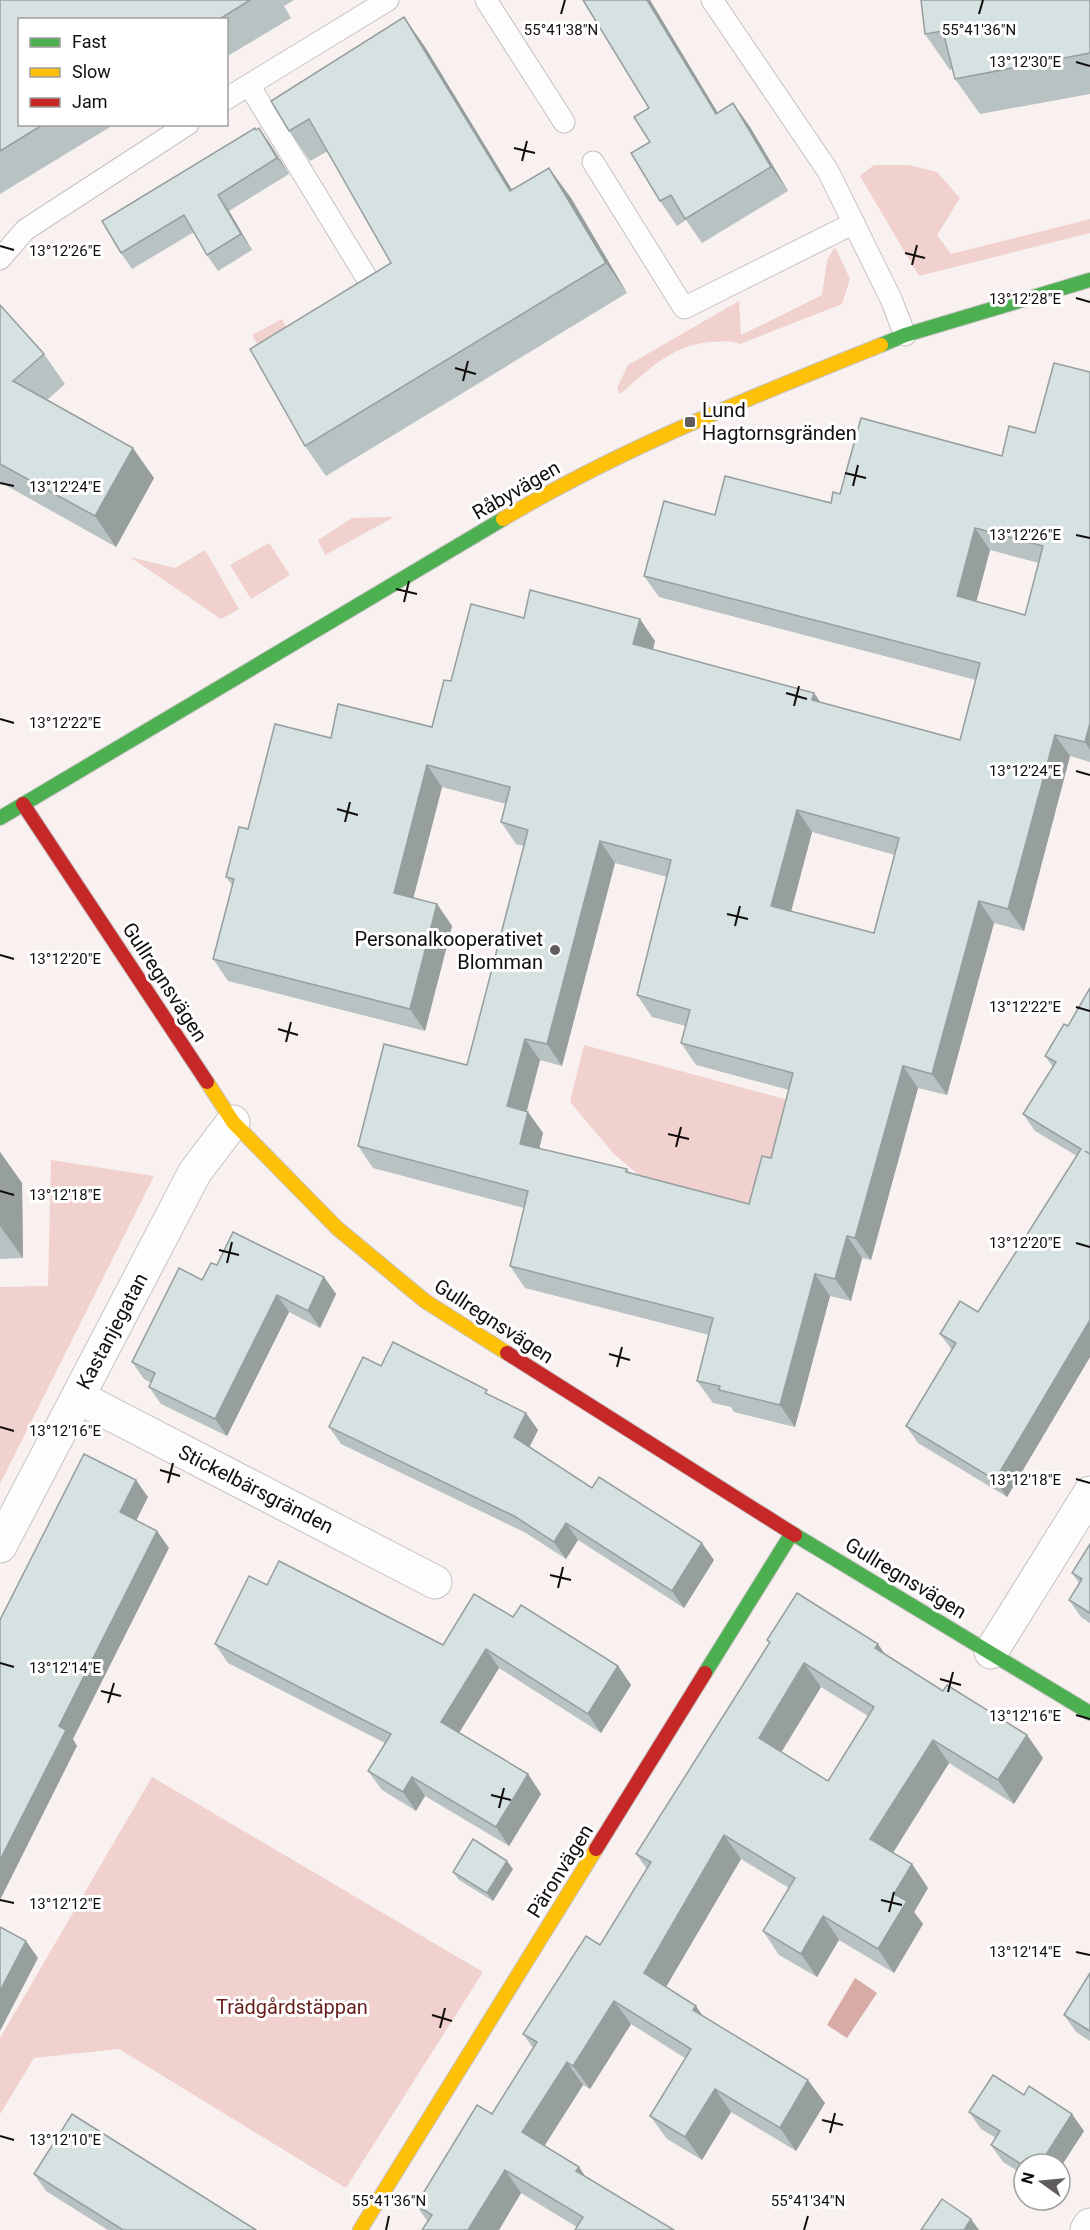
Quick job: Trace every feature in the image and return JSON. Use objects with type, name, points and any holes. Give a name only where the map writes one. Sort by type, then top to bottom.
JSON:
[{"type":"street","name":"Råbyvägen","points":[[0,818],[549,491],[690,422],[905,335],[1090,280]]},
{"type":"street","name":"Gullregnsvägen","points":[[23,804],[233,1122],[337,1228],[425,1301],[792,1533],[1090,1713]]},
{"type":"street","name":"Kastanjegatan","points":[[0,1546],[195,1172],[233,1122]]},
{"type":"street","name":"Stickelbärsgränden","points":[[78,1397],[435,1582]]},
{"type":"street","points":[[991,1652],[1090,1493]]},
{"type":"street","name":"Päronvägen","points":[[360,2230],[792,1533]]},
{"type":"street","points":[[1087,2230],[1090,2225]]},
{"type":"lane","points":[[228,98],[388,0]]},
{"type":"lane","points":[[486,0],[564,122]]},
{"type":"lane","points":[[712,0],[812,144],[854,223],[891,299],[905,335]]},
{"type":"lane","points":[[249,85],[365,275]]},
{"type":"lane","points":[[0,260],[25,230],[185,126]]},
{"type":"lane","points":[[593,162],[684,308],[854,223]]},
{"type":"green space","points":[[874,165],[909,165],[937,172],[960,198],[937,235],[951,254],[1090,219],[1090,233],[919,276],[860,176]]},
{"type":"green space","points":[[835,247],[850,279],[842,304],[740,344],[712,342],[685,348],[651,367],[620,394],[617,388],[628,365],[739,301],[741,335],[822,295],[827,260]]},
{"type":"green space","points":[[282,319],[297,351],[271,367],[252,335]]},
{"type":"green space","points":[[394,517],[325,555],[318,540],[352,518]]},
{"type":"green space","points":[[269,543],[290,575],[251,599],[230,565]]},
{"type":"green space","points":[[205,550],[239,609],[221,619],[130,557],[175,568]]},
{"type":"green space","points":[[584,1045],[796,1102],[777,1141],[747,1215],[640,1176],[614,1154],[570,1102]]},
{"type":"green space","points":[[51,1160],[154,1176],[0,1484],[0,1287],[48,1286]]},
{"type":"green space","name":"Trädgårdstäppan","points":[[152,1777],[483,1972],[346,2188],[119,2049],[34,2058],[0,2114],[0,2038]]},
{"type":"shaded area","points":[[855,1978],[877,1993],[847,2038],[827,2025]]},
{"type":"building","points":[[0,0],[250,0],[221,18],[18,18],[18,126],[41,126],[0,151]]},
{"type":"building","points":[[583,0],[647,0],[716,114],[733,103],[771,167],[685,219],[671,195],[660,201],[631,153],[650,142],[634,117],[649,108]]},
{"type":"building","points":[[921,0],[1090,0],[1090,53],[955,79],[943,31],[925,34]]},
{"type":"building","points":[[404,17],[510,191],[549,168],[606,263],[305,446],[250,349],[391,263],[309,119],[289,131],[271,101]]},
{"type":"building","points":[[255,128],[256,130],[259,128],[277,158],[218,195],[241,234],[207,255],[184,215],[121,253],[102,221]]},
{"type":"building","points":[[0,305],[44,354],[13,381],[133,448],[95,516],[0,464]]},
{"type":"building","points":[[1054,363],[1090,372],[1090,723],[1085,742],[1055,735],[1008,909],[979,901],[932,1074],[903,1066],[855,1238],[847,1236],[835,1279],[815,1274],[780,1405],[719,1390],[720,1386],[697,1381],[713,1318],[510,1266],[528,1191],[358,1146],[384,1044],[467,1065],[528,830],[501,822],[510,787],[427,765],[394,893],[437,904],[410,1009],[213,959],[234,879],[226,877],[239,827],[248,829],[275,724],[331,738],[338,704],[432,727],[444,680],[451,681],[471,604],[524,618],[530,590],[640,619],[633,644],[814,693],[812,700],[960,740],[980,663],[644,576],[664,501],[715,515],[725,476],[831,503],[833,492],[840,494],[861,418],[1002,456],[1009,426],[1035,433]],"holes":[[[975,528],[1043,546],[1025,615],[957,596]],[[797,810],[899,838],[874,933],[771,906]],[[600,841],[671,860],[637,995],[690,1010],[681,1043],[793,1073],[771,1158],[762,1156],[749,1204],[626,1172],[627,1169],[520,1144],[528,1112],[507,1106],[525,1039],[547,1044]]]},
{"type":"building","points":[[1090,988],[1090,1320],[995,1480],[906,1426],[956,1343],[940,1334],[960,1301],[978,1312],[1081,1149],[1023,1114],[1056,1062],[1045,1056],[1064,1024],[1068,1026]]},
{"type":"building","points":[[233,1232],[324,1277],[308,1311],[277,1295],[215,1419],[149,1387],[155,1373],[132,1362],[179,1268],[202,1280],[211,1263],[217,1265]]},
{"type":"building","points":[[393,1342],[487,1390],[485,1393],[526,1413],[514,1437],[592,1488],[599,1477],[702,1543],[672,1591],[566,1523],[554,1542],[514,1516],[329,1427],[363,1357],[381,1366]]},
{"type":"building","points":[[84,1454],[136,1480],[120,1512],[157,1531],[59,1726],[66,1730],[0,1860],[0,1620]]},
{"type":"building","points":[[1090,1544],[1090,1613],[1069,1600],[1082,1579],[1072,1573]]},
{"type":"building","points":[[279,1561],[443,1645],[474,1594],[513,1617],[521,1605],[618,1666],[588,1714],[486,1649],[441,1722],[528,1774],[496,1827],[412,1777],[403,1792],[368,1771],[391,1734],[215,1644],[249,1576],[267,1585]]},
{"type":"building","points":[[797,1593],[878,1644],[875,1648],[943,1691],[947,1685],[1027,1735],[998,1780],[933,1740],[870,1839],[912,1864],[894,1894],[907,1901],[878,1949],[823,1916],[801,1954],[763,1931],[795,1878],[724,1835],[644,1973],[696,2006],[693,2010],[808,2080],[780,2128],[715,2089],[685,2137],[650,2116],[691,2049],[614,2001],[573,2066],[567,2062],[522,2132],[579,2167],[576,2171],[674,2230],[575,2230],[583,2217],[505,2170],[468,2230],[422,2230],[432,2215],[416,2205],[477,2105],[492,2114],[537,2042],[523,2034],[586,1936],[600,1945],[651,1862],[636,1854],[770,1642],[767,1640]],"holes":[[[804,1663],[874,1707],[828,1781],[759,1738]]]},
{"type":"building","points":[[473,1839],[507,1861],[487,1893],[453,1872]]},
{"type":"building","points":[[0,1927],[26,1941],[0,1991]]},
{"type":"building","points":[[1090,1973],[1090,2031],[1064,2015]]},
{"type":"building","points":[[993,2075],[1024,2095],[1029,2086],[1072,2114],[1048,2152],[1012,2152],[1012,2158],[991,2145],[1000,2131],[969,2112]]},
{"type":"building","points":[[72,2114],[256,2230],[123,2230],[34,2174]]},
{"type":"building","points":[[942,2199],[971,2219],[964,2230],[921,2230]]},
{"type":"traffic: fast","points":[[881,345],[905,335],[1090,280]]},
{"type":"traffic: fast","points":[[0,818],[503,519]]},
{"type":"traffic: fast","points":[[705,1673],[792,1533]]},
{"type":"traffic: fast","points":[[795,1535],[1090,1713]]},
{"type":"traffic: slow","points":[[503,519],[548,493],[641,446],[736,404],[881,345]]},
{"type":"traffic: slow","points":[[207,1082],[233,1122],[337,1228],[425,1301],[507,1353]]},
{"type":"traffic: slow","points":[[360,2230],[596,1849]]},
{"type":"traffic: jam","points":[[23,804],[207,1082]]},
{"type":"traffic: jam","points":[[507,1353],[795,1535]]},
{"type":"traffic: jam","points":[[596,1849],[705,1673]]},
{"type":"place","name":"Lund Hagtornsgränden","points":[[690,422]]},
{"type":"place","name":"Personalkooperativet Blomman","points":[[555,950]]}]
